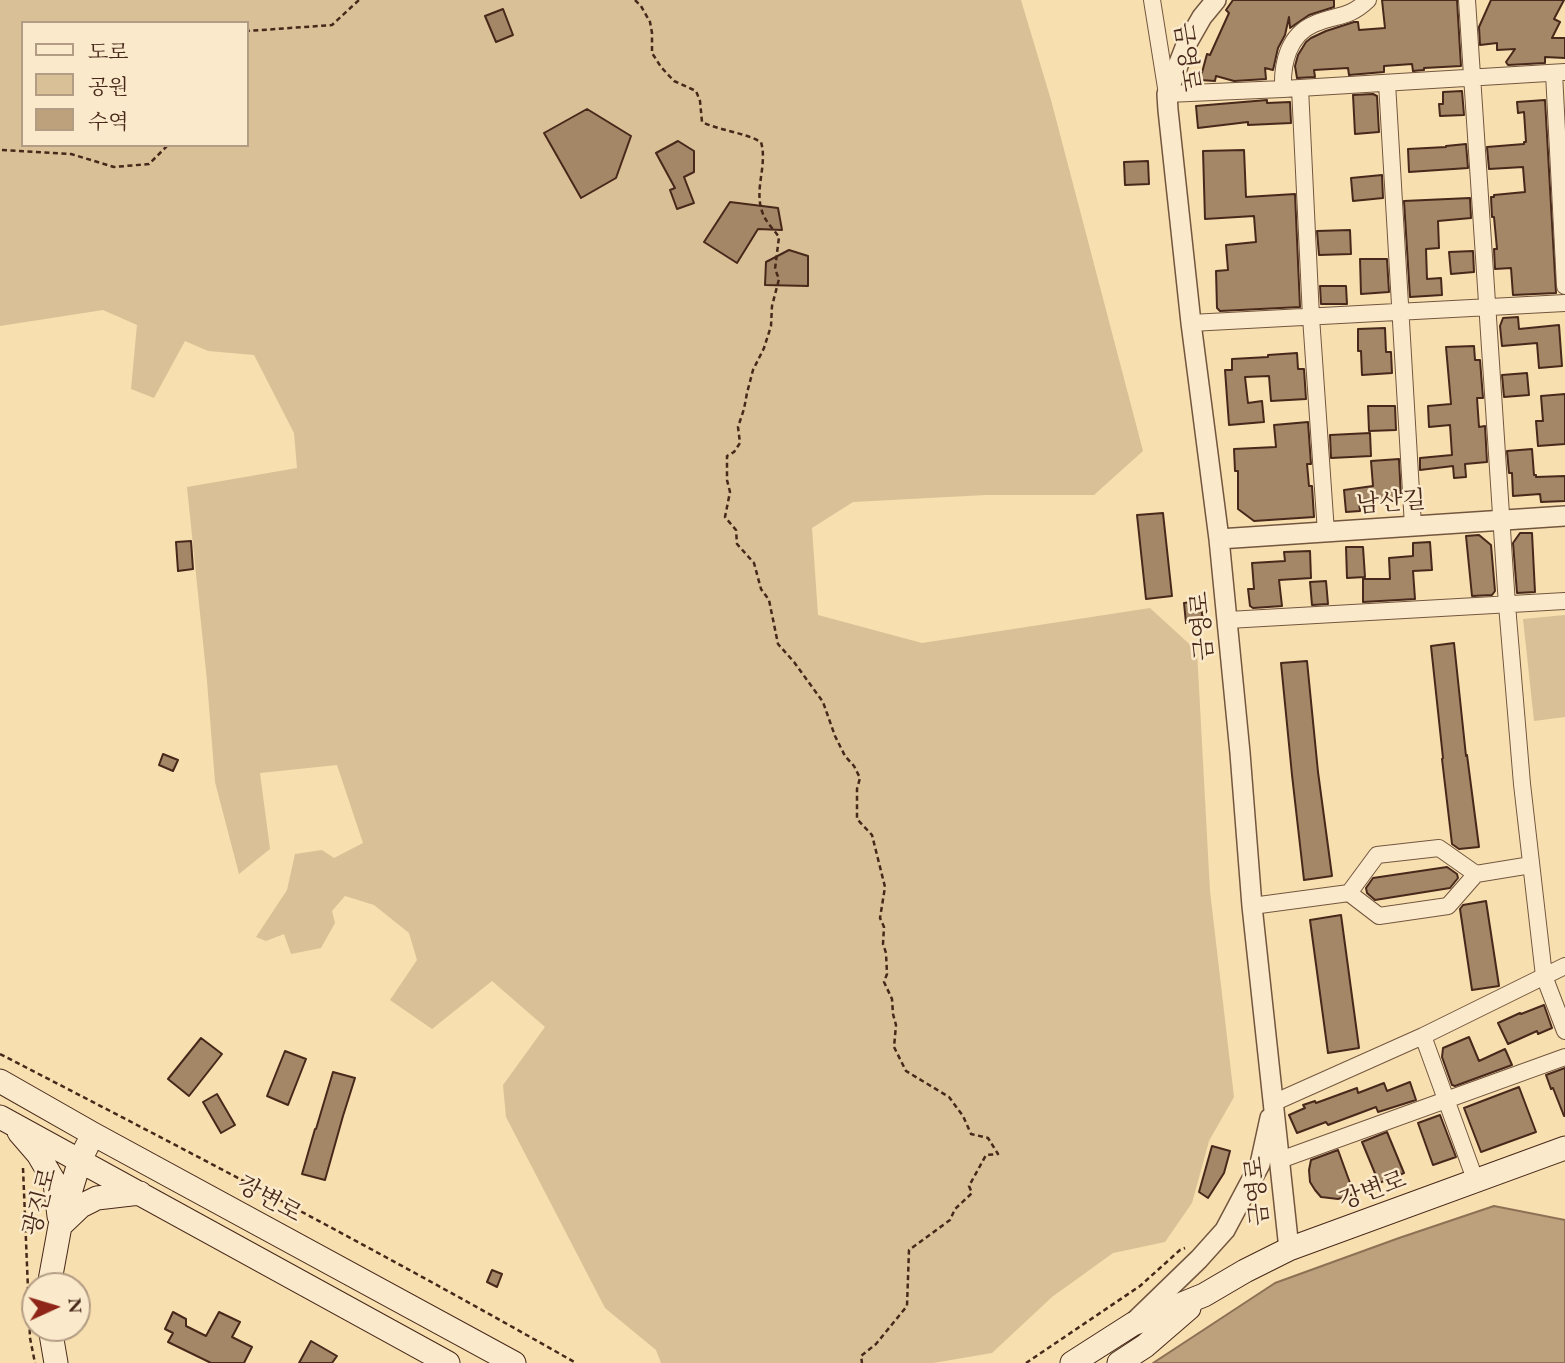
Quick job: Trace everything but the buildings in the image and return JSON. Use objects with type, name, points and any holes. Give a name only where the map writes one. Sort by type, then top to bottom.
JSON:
[{"type":"main road","name":"강변로","points":[[0,1081],[514,1363]]},
{"type":"main road","points":[[5,1120],[448,1363]]},
{"type":"main road","points":[[5,1120],[38,1154],[55,1184],[60,1226]]},
{"type":"main road","name":"광진로","points":[[52,1272],[60,1226],[80,1160],[93,1134]]},
{"type":"main road","name":"강변로","points":[[1072,1363],[1133,1324],[1204,1295],[1289,1250],[1565,1148]]},
{"type":"main road","points":[[60,1226],[81,1206],[97,1198],[140,1193]]},
{"type":"main road","name":"강변로","points":[[1119,1363],[1145,1346],[1204,1295]]},
{"type":"main road","points":[[52,1342],[56,1363]]},
{"type":"street","name":"금영로","points":[[1152,0],[1167,94],[1191,323],[1228,620],[1252,906],[1289,1250]]},
{"type":"street","points":[[1216,0],[1202,17],[1186,45],[1167,94],[1560,73],[1565,286]]},
{"type":"street","points":[[1283,89],[1282,72],[1288,51],[1300,33],[1312,24],[1353,13],[1368,0]]},
{"type":"street","points":[[1467,0],[1501,520],[1522,784],[1544,976],[1565,1031]]},
{"type":"street","points":[[1387,83],[1413,526]]},
{"type":"street","points":[[1300,88],[1311,317],[1326,532]]},
{"type":"street","points":[[1191,323],[1565,303]]},
{"type":"street","name":"남산길","points":[[1219,539],[1565,516]]},
{"type":"street","points":[[1228,620],[1565,601]]},
{"type":"street","points":[[1349,893],[1377,855],[1439,848],[1476,874]]},
{"type":"street","points":[[1252,906],[1349,893],[1379,916],[1448,906],[1476,874],[1531,865]]},
{"type":"street","points":[[1133,1324],[1225,1230],[1260,1164],[1273,1103],[1423,1036],[1565,966]]},
{"type":"street","points":[[1423,1036],[1476,1182]]},
{"type":"street","points":[[1280,1160],[1565,1057]]},
{"type":"path","points":[[248,32],[332,25],[359,0]]},
{"type":"path","points":[[635,0],[650,22],[652,53],[674,81],[696,91],[702,122],[761,142],[764,153],[758,196],[763,216],[779,237],[775,269],[779,279],[772,306],[771,326],[753,370],[738,427],[740,443],[734,452],[727,456],[730,492],[726,517],[736,530],[737,544],[754,564],[761,589],[769,600],[778,644],[823,702],[835,736],[860,778],[857,789],[857,820],[872,835],[885,887],[880,918],[884,927],[883,944],[886,953],[887,974],[884,982],[892,999],[896,1025],[894,1047],[906,1071],[950,1097],[971,1134],[988,1138],[998,1154],[986,1155],[969,1185],[972,1193],[955,1209],[950,1220],[909,1250],[907,1306],[876,1344],[861,1356],[862,1363]]},
{"type":"path","points":[[2,150],[71,154],[114,167],[149,164],[166,147]]},
{"type":"path","points":[[0,1054],[263,1190],[470,1302],[576,1363]]},
{"type":"path","points":[[21,1159],[25,1172],[26,1275],[30,1338],[35,1363]]},
{"type":"path","points":[[1026,1363],[1140,1286],[1180,1250],[1191,1245]]},
{"type":"green space","points":[[0,0],[1021,0],[1051,100],[1143,451],[1094,495],[986,495],[853,502],[812,528],[818,615],[922,643],[1150,608],[1197,651],[1210,891],[1234,1097],[1209,1141],[1192,1203],[1165,1242],[1113,1253],[1052,1297],[992,1353],[933,1363],[661,1363],[656,1350],[605,1308],[506,1117],[503,1085],[545,1027],[492,981],[432,1029],[390,1000],[417,960],[409,933],[374,905],[345,896],[332,911],[335,923],[321,948],[291,954],[284,934],[266,941],[256,937],[287,890],[295,854],[322,850],[334,858],[363,843],[337,765],[260,773],[270,849],[239,874],[215,782],[187,487],[297,468],[294,433],[254,355],[208,351],[185,341],[154,398],[131,389],[137,325],[103,310],[0,326]]},
{"type":"green space","points":[[1565,615],[1565,717],[1534,721],[1523,619]]},
{"type":"water","points":[[1494,1206],[1565,1220],[1565,1363],[1153,1363],[1275,1283]]}]
